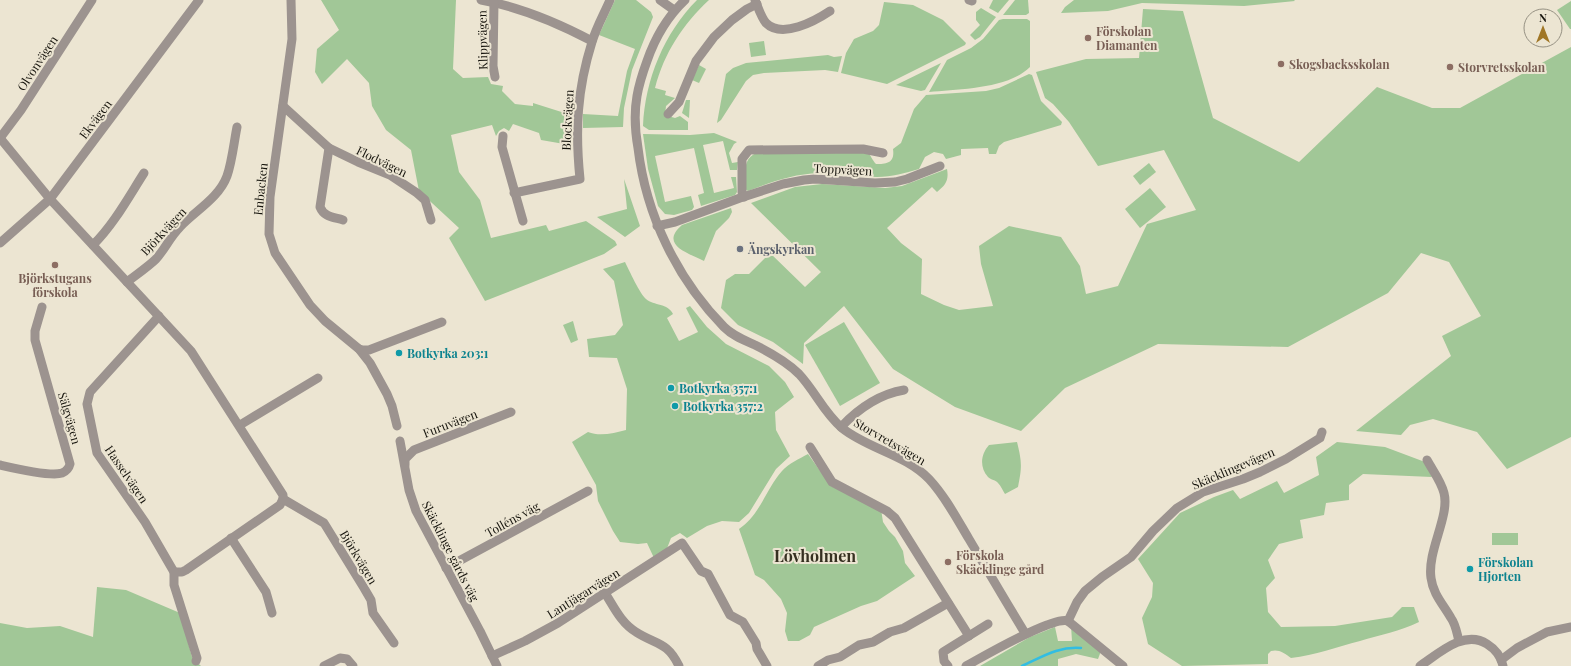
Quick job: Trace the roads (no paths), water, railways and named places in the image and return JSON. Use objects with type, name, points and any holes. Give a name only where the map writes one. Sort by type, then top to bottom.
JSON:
[{"type":"street","name":"Olvonvägen","points":[[0,138],[21,110],[92,0]]},
{"type":"street","name":"Ekvägen","points":[[0,243],[50,199],[199,0]]},
{"type":"street","name":"Enbacken","points":[[291,0],[292,39],[270,197],[268,231],[275,253],[310,305],[325,321],[359,348],[384,387],[392,406],[397,426]]},
{"type":"street","name":"Klippvägen","points":[[480,0],[494,2],[538,15],[564,26],[592,41]]},
{"type":"street","name":"Blockvägen","points":[[514,193],[580,179],[576,131],[581,82],[592,41],[610,0]]},
{"type":"street","points":[[660,0],[674,10]]},
{"type":"street","name":"Storvretsvägen","points":[[685,0],[674,10],[659,34],[650,52],[637,96],[635,131],[642,179],[648,202],[669,252],[690,285],[707,308],[725,328],[736,336],[775,356],[799,374],[825,411],[841,427],[857,439],[908,463],[928,478],[941,494],[957,519],[1025,633]]},
{"type":"street","name":"Klippvägen","points":[[494,2],[492,66],[495,77]]},
{"type":"street","points":[[668,114],[679,102],[696,61],[714,37],[732,20],[756,2],[766,22],[773,28],[800,27],[816,20],[830,11]]},
{"type":"street","name":"Flodvägen","points":[[283,106],[329,148],[390,175],[417,192],[425,200],[431,220]]},
{"type":"street","name":"Björkvägen","points":[[128,282],[154,261],[174,232],[206,206],[220,188],[227,176],[237,127]]},
{"type":"street","points":[[503,136],[502,147],[523,221]]},
{"type":"street","points":[[0,138],[50,199],[191,351],[279,486],[283,495],[283,500],[280,505],[186,570],[182,572],[174,572]]},
{"type":"street","points":[[329,148],[320,207],[322,213],[343,220]]},
{"type":"street","name":"Toppvägen","points":[[744,197],[742,192],[742,159],[749,150],[863,149],[883,153]]},
{"type":"street","name":"Toppvägen","points":[[657,226],[675,222],[783,184],[815,179],[875,183],[895,182],[940,166]]},
{"type":"street","points":[[93,245],[117,217],[144,173]]},
{"type":"street","name":"Sälgvägen","points":[[0,466],[54,473],[64,472],[70,467],[65,442],[35,340],[35,331],[42,307]]},
{"type":"street","name":"Hasselvägen","points":[[159,316],[90,392],[86,404],[97,453],[145,522],[174,572],[174,585],[191,636],[197,658],[196,661]]},
{"type":"street","points":[[359,348],[369,350],[442,322]]},
{"type":"street","points":[[240,425],[286,395],[318,378]]},
{"type":"street","points":[[841,427],[851,416],[884,395],[904,390]]},
{"type":"street","name":"Furuvägen","points":[[405,465],[405,459],[414,450],[511,412]]},
{"type":"street","name":"Skäcklingevägen","points":[[1068,620],[1085,591],[1131,557],[1153,531],[1177,508],[1203,492],[1243,479],[1286,459],[1320,438],[1322,432]]},
{"type":"street","name":"Skäcklinge gårds väg","points":[[400,441],[411,496],[416,512],[497,666]]},
{"type":"street","points":[[810,447],[832,482],[887,511],[895,518],[969,636]]},
{"type":"street","points":[[1427,460],[1439,481],[1444,494],[1445,505],[1430,566],[1431,579],[1438,600],[1454,624],[1459,642]]},
{"type":"street","name":"Tolléns väg","points":[[446,568],[588,491]]},
{"type":"street","name":"Björkvägen","points":[[283,500],[324,523],[371,600],[373,613],[394,643]]},
{"type":"street","points":[[231,538],[266,592],[272,613]]},
{"type":"street","name":"Lantjägarvägen","points":[[492,656],[525,642],[545,631],[682,543],[701,571],[708,574],[730,615],[743,622],[756,643],[756,649],[767,666]]},
{"type":"street","points":[[605,593],[625,623],[636,632],[665,646],[672,653],[679,666]]},
{"type":"street","points":[[818,666],[828,660],[840,657],[859,645],[873,642],[890,632],[904,628],[948,603]]},
{"type":"street","points":[[966,666],[1025,633],[1058,621],[1068,620],[1112,663],[1123,666]]},
{"type":"street","points":[[948,666],[944,661],[943,652],[988,624]]},
{"type":"street","points":[[1420,666],[1459,642],[1467,639],[1480,641],[1494,649],[1502,663],[1517,648],[1547,632],[1571,627]]},
{"type":"street","points":[[324,666],[340,658],[347,659],[353,666]]},
{"type":"waterway","points":[[1022,666],[1058,650],[1081,648]]},
{"type":"place","name":"Förskolan Diamanten","points":[[1088,38]]},
{"type":"place","name":"Skogsbacksskolan","points":[[1281,64]]},
{"type":"place","name":"Storvretsskolan","points":[[1450,67]]},
{"type":"place","name":"Ängskyrkan","points":[[740,249]]},
{"type":"place","name":"Björkstugans förskola","points":[[55,265]]},
{"type":"place","name":"Botkyrka 203:1","points":[[399,353]]},
{"type":"place","name":"Botkyrka 357:1","points":[[671,388]]},
{"type":"place","name":"Botkyrka 357:2","points":[[675,406]]},
{"type":"place","name":"Förskola Skäcklinge gård","points":[[948,562]]},
{"type":"place","name":"Förskolan Hjorten","points":[[1470,569]]},
{"type":"district","name":"Lövholmen","points":[[815,555]]}]
